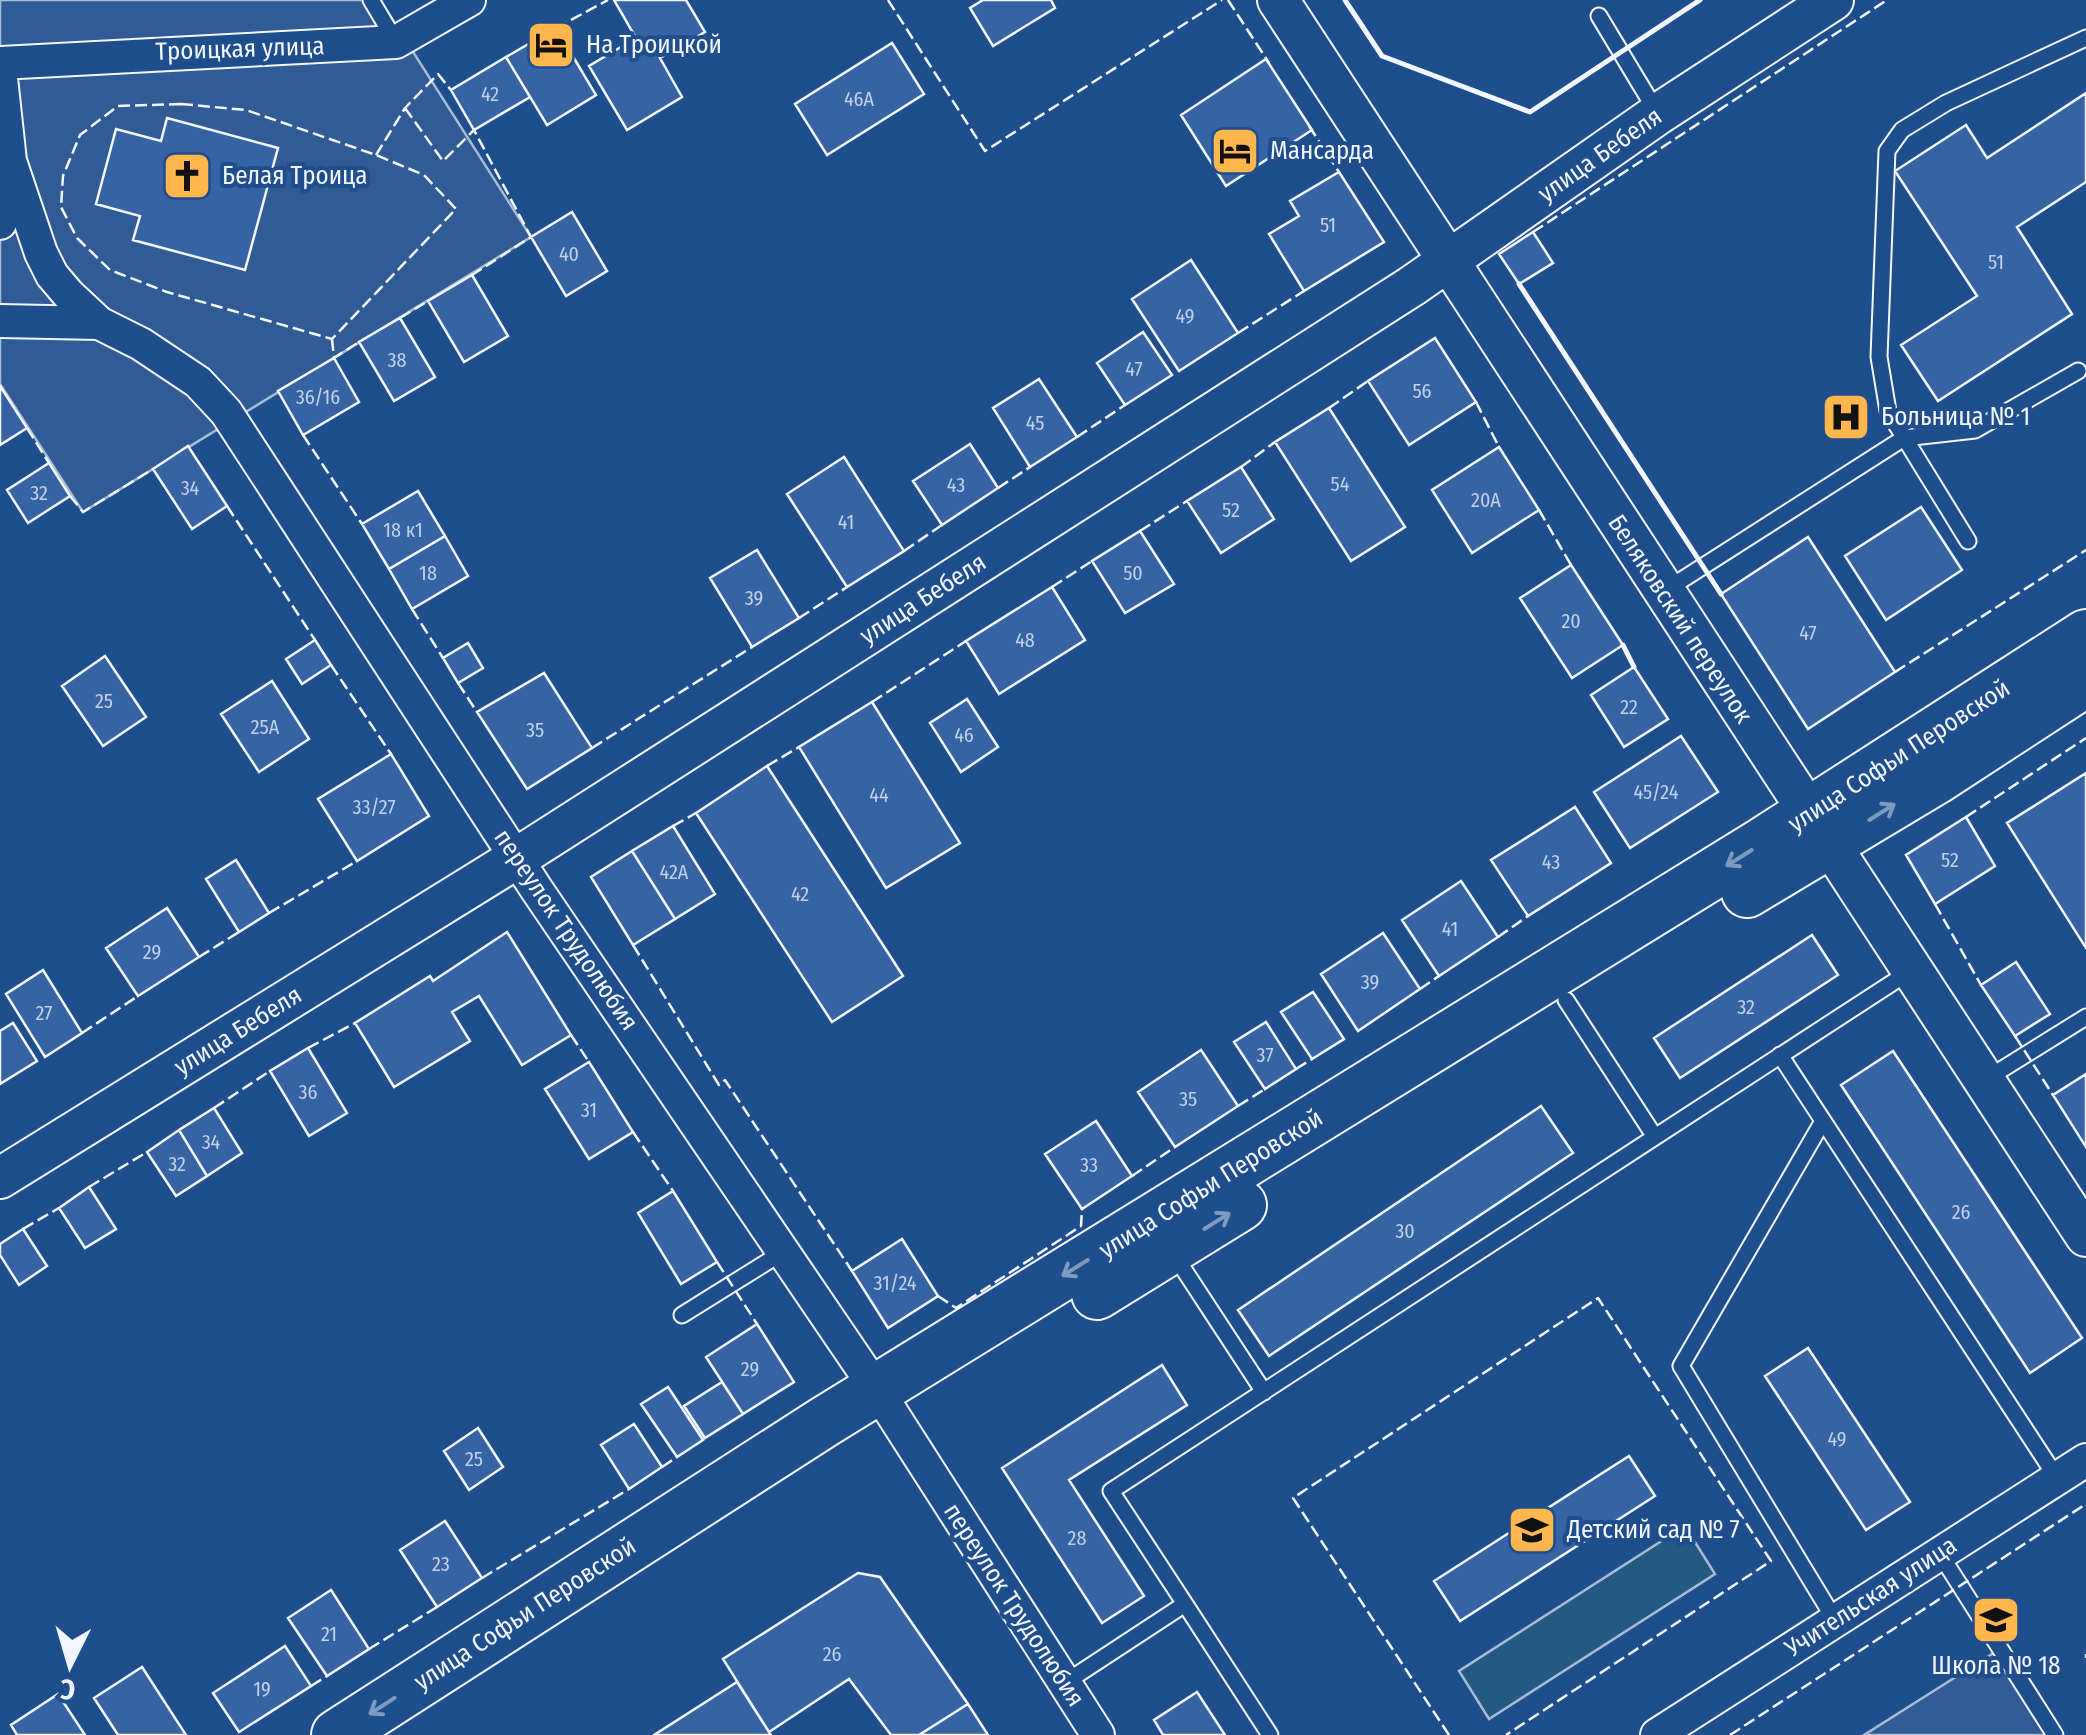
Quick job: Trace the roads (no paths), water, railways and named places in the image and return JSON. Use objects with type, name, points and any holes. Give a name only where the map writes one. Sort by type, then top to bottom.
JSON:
[{"type":"main road","name":"улица Софьи Перовской","points":[[400,1735],[886,1403],[1171,1250],[1566,1000],[1819,829],[2086,635]]},
{"type":"main road","name":"улица Софьи Перовской","points":[[337,1735],[886,1403],[1819,829],[2086,681]]},
{"type":"street","name":"Троицкая улица","points":[[0,222],[10,161],[0,66],[396,42],[468,0]]},
{"type":"street","name":"Беляковский переулок","points":[[1278,0],[2086,1236]]},
{"type":"street","name":"улица Бебеля","points":[[0,1178],[517,858],[1446,262],[1658,114],[1833,0]]},
{"type":"street","name":"переулок Трудолюбия","points":[[10,161],[52,275],[99,323],[141,344],[198,382],[226,412],[517,858],[886,1403],[1098,1735]]},
{"type":"street","points":[[0,320],[99,323]]},
{"type":"street","name":"Учительская улица","points":[[1656,1735],[2086,1460]]},
{"type":"lane","points":[[371,0],[396,42]]},
{"type":"lane","points":[[1599,16],[1658,114]]},
{"type":"lane","points":[[1968,541],[1888,411],[1879,357],[1887,151],[1902,130],[1946,103],[2086,38]]},
{"type":"lane","points":[[1663,592],[1904,438],[1975,430],[2078,371]]},
{"type":"lane","points":[[1270,1735],[1111,1491],[1912,970]]},
{"type":"lane","points":[[1566,1000],[1655,1137]]},
{"type":"lane","points":[[1984,1080],[2086,1017]]},
{"type":"lane","points":[[1780,1056],[2057,1478]]},
{"type":"lane","points":[[1823,1120],[1680,1366],[1836,1620]]},
{"type":"lane","points":[[1171,1250],[1264,1392]]},
{"type":"lane","points":[[682,1315],[783,1252]]},
{"type":"lane","points":[[1940,1554],[2055,1735]]},
{"type":"lane","points":[[1063,1684],[1185,1604]]},
{"type":"place","name":"На Троицкой","points":[[551,45]]},
{"type":"place","name":"Мансарда","points":[[1235,151]]},
{"type":"place","name":"Белая Троица","points":[[187,176]]},
{"type":"place","name":"Больница № 1","points":[[1846,417]]},
{"type":"place","name":"Детский сад № 7","points":[[1532,1530]]},
{"type":"place","name":"Школа № 18","points":[[1996,1620]]}]
